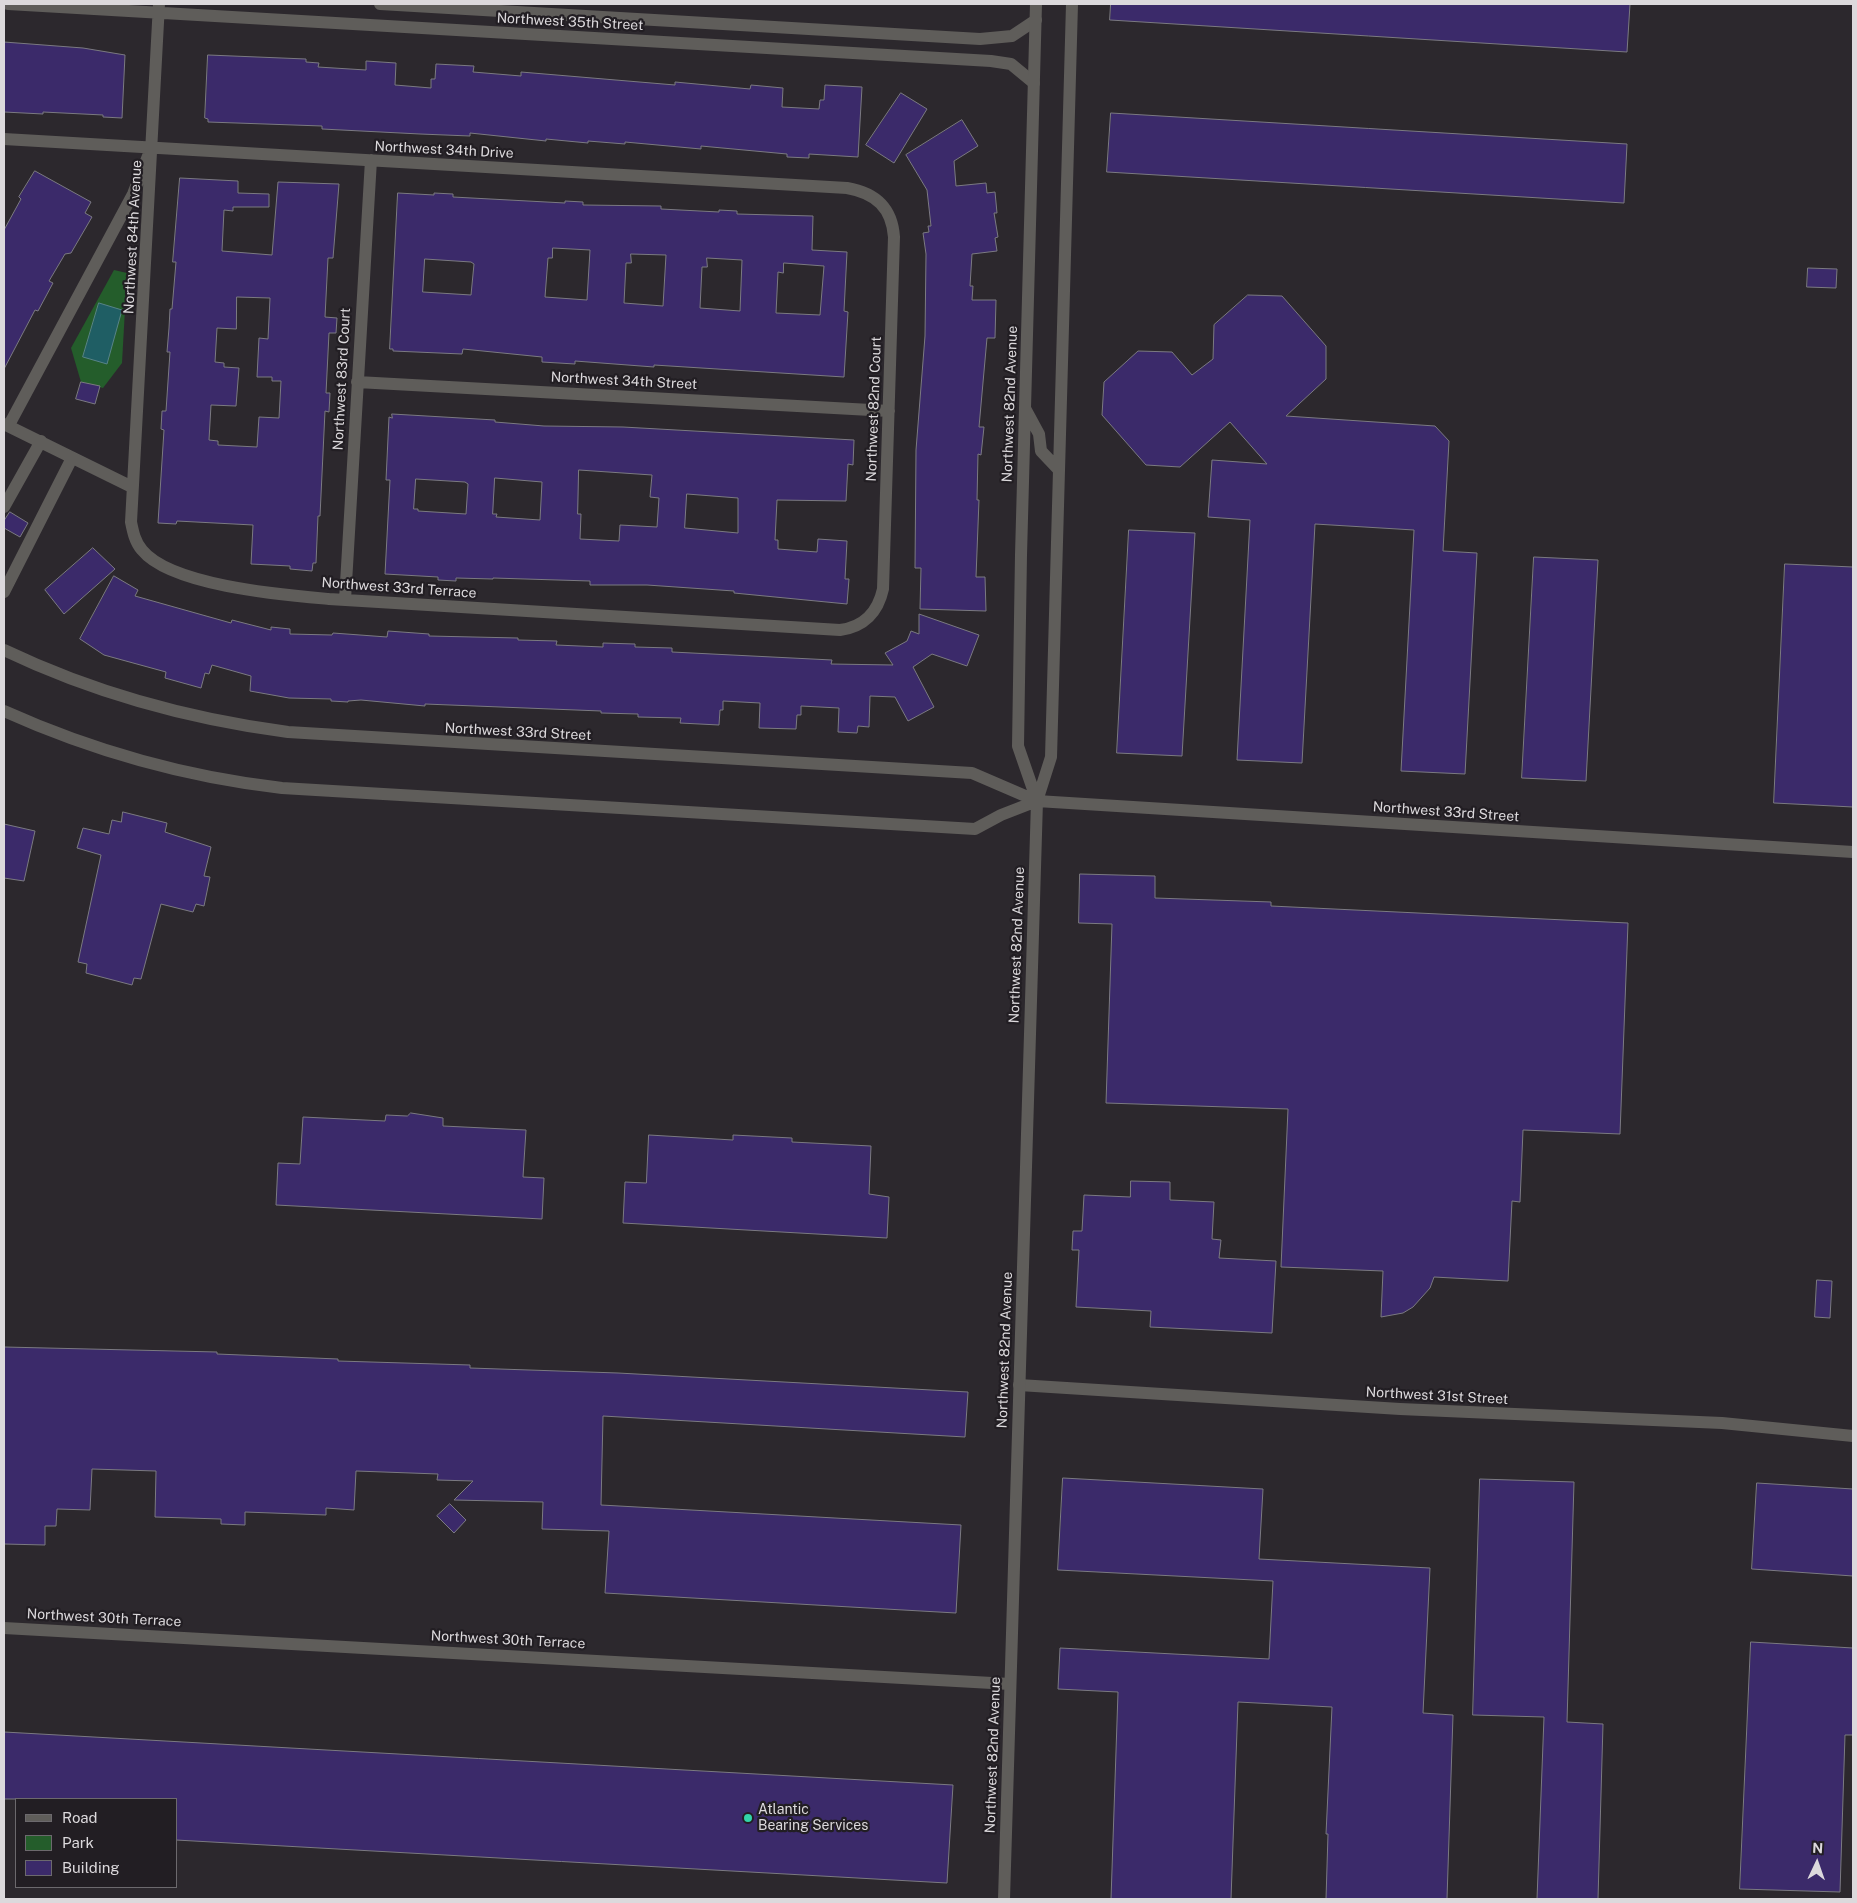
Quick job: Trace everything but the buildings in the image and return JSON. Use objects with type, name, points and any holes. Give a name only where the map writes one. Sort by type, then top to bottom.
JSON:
[{"type":"street","name":"Northwest 35th Street","points":[[8,4],[159,8],[463,30],[992,61],[1011,64],[1034,83]]},
{"type":"street","name":"Northwest 35th Street","points":[[380,4],[465,6],[992,39],[1012,36],[1036,20]]},
{"type":"street","name":"Northwest 82nd Avenue","points":[[1036,4],[1018,746],[1037,802]]},
{"type":"street","name":"Northwest 82nd Avenue","points":[[1004,1899],[1037,802],[1051,757],[1072,4]]},
{"type":"street","points":[[463,30],[465,6]]},
{"type":"street","points":[[151,149],[159,8]]},
{"type":"street","points":[[762,48],[764,26]]},
{"type":"street","name":"Northwest 34th Drive","points":[[4,139],[847,188],[866,193],[879,201]]},
{"type":"street","name":"Northwest 84th Avenue","points":[[6,424],[133,194],[151,149]]},
{"type":"street","name":"Northwest 84th Avenue","points":[[132,488],[138,423],[151,149]]},
{"type":"street","name":"Northwest 83rd Court","points":[[345,600],[371,160]]},
{"type":"street","name":"Northwest 82nd Court","points":[[869,618],[878,605],[883,589],[894,237],[892,220],[879,201]]},
{"type":"street","name":"Northwest 34th Street","points":[[357,382],[889,411]]},
{"type":"street","points":[[1025,408],[1039,434],[1041,451],[1059,470]]},
{"type":"street","points":[[6,424],[132,488]]},
{"type":"street","points":[[4,507],[41,441]]},
{"type":"street","points":[[4,592],[72,458]]},
{"type":"street","name":"Northwest 33rd Terrace","points":[[132,488],[131,522],[136,542],[146,555],[161,565],[197,579],[264,592],[345,600],[840,630],[856,626],[869,618]]},
{"type":"street","name":"Northwest 33rd Street","points":[[4,650],[75,681],[140,703],[245,727],[346,737],[972,773],[1037,802],[1853,852]]},
{"type":"street","name":"Northwest 33rd Street","points":[[4,712],[83,743],[137,760],[202,776],[282,788],[975,829],[1001,815],[1037,802]]},
{"type":"street","name":"Northwest 31st Street","points":[[1019,1385],[1400,1409],[1714,1423],[1853,1436]]},
{"type":"street","name":"Northwest 30th Terrace","points":[[4,1628],[1010,1684]]},
{"type":"green space","points":[[114,270],[127,273],[122,363],[103,388],[81,382],[71,348]]},
{"type":"water","points":[[99,303],[122,310],[107,364],[83,357]]},
{"type":"place","name":"Atlantic Bearing Services","points":[[748,1818]]}]
